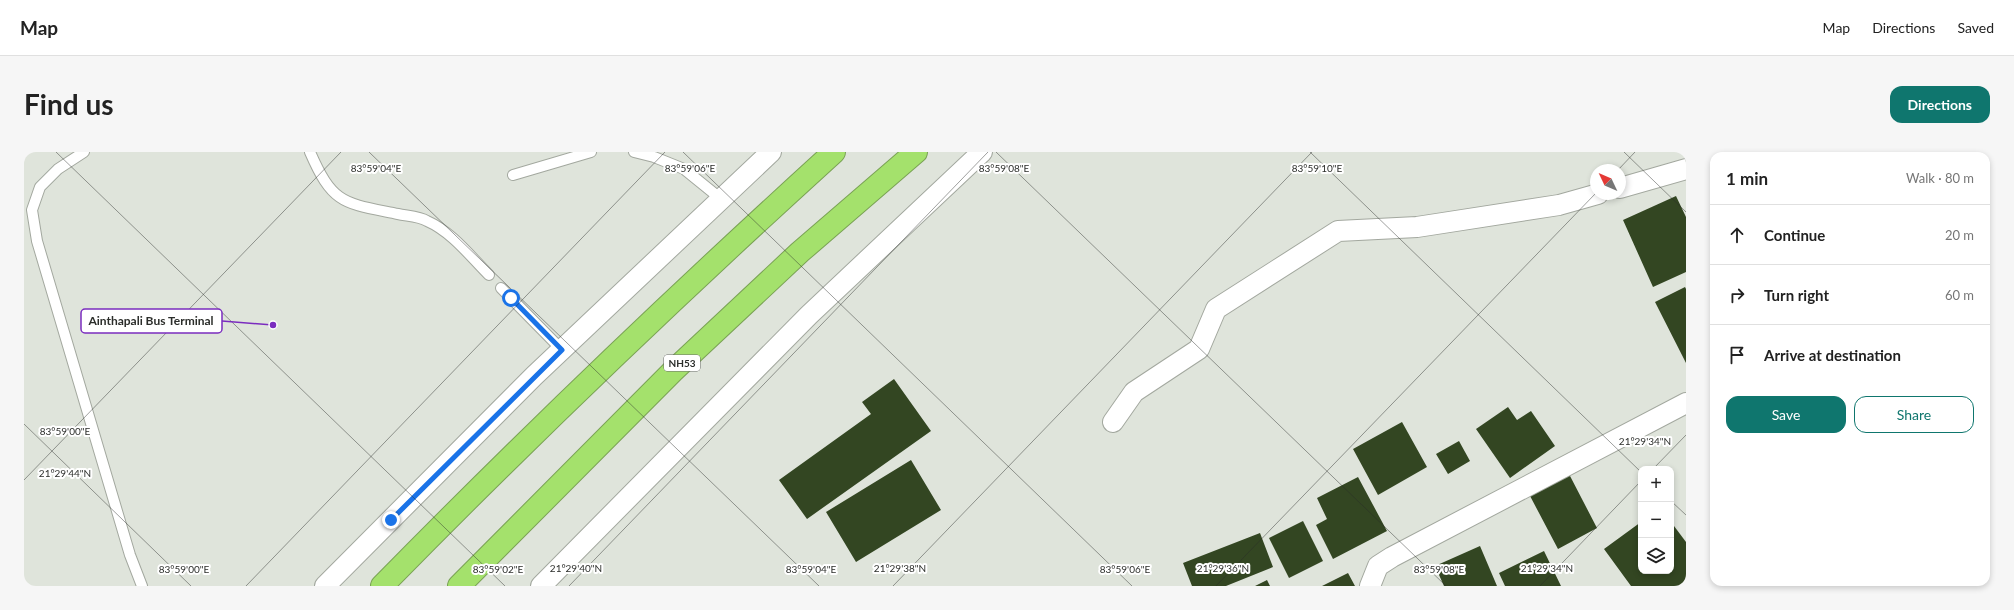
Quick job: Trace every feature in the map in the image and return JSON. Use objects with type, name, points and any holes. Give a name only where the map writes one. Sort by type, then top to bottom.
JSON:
[{"type":"highway","points":[[382,586],[443,524],[707,268],[834,152]]},
{"type":"highway","name":"NH53","points":[[459,586],[673,371],[800,252],[916,152]]},
{"type":"street","points":[[325,586],[562,350],[771,152]]},
{"type":"street","points":[[540,586],[809,315],[982,152]]},
{"type":"street","points":[[1626,186],[1686,169]]},
{"type":"street","points":[[1113,422],[1134,392],[1199,349],[1216,309],[1338,231],[1417,227],[1559,205],[1590,196]]},
{"type":"street","points":[[1370,586],[1378,566],[1392,557],[1686,403]]},
{"type":"lane","points":[[84,152],[58,169],[40,187],[32,210],[37,241],[130,555],[142,586]]},
{"type":"lane","points":[[310,152],[321,178],[336,196],[352,205],[430,222],[440,227],[452,237],[489,275]]},
{"type":"lane","points":[[513,175],[591,152]]},
{"type":"lane","points":[[634,152],[654,157],[684,169],[721,200]]},
{"type":"lane","points":[[501,288],[562,350]]},
{"type":"building","points":[[1676,196],[1686,217],[1686,272],[1653,287],[1623,220]]},
{"type":"building","points":[[1685,287],[1686,289],[1686,363],[1655,302]]},
{"type":"building","points":[[894,379],[931,431],[807,519],[779,480],[871,414],[862,402]]},
{"type":"building","points":[[1508,407],[1517,420],[1531,411],[1555,446],[1510,478],[1476,429]]},
{"type":"building","points":[[1402,422],[1427,467],[1378,495],[1353,449]]},
{"type":"building","points":[[1459,441],[1470,461],[1448,474],[1436,454]]},
{"type":"building","points":[[911,460],[941,510],[856,562],[826,512]]},
{"type":"building","points":[[1569,474],[1597,528],[1558,549],[1529,494]]},
{"type":"building","points":[[1358,477],[1387,531],[1333,559],[1316,525],[1327,519],[1317,498]]},
{"type":"building","points":[[1303,521],[1323,561],[1289,578],[1269,538]]},
{"type":"building","points":[[1638,524],[1638,574],[1674,574],[1674,526],[1686,542],[1686,586],[1631,586],[1604,549]]},
{"type":"building","points":[[1260,533],[1273,567],[1226,586],[1192,586],[1183,563]]},
{"type":"building","points":[[1480,546],[1497,586],[1444,586],[1435,566]]},
{"type":"building","points":[[1544,551],[1561,586],[1505,586],[1499,573]]},
{"type":"building","points":[[1348,573],[1355,586],[1322,586]]},
{"type":"building","points":[[1267,580],[1270,586],[1255,586]]},
{"type":"place","name":"Ainthapali Bus Terminal","points":[[273,325]]},
{"type":"route","points":[[391,520],[534,376],[562,350],[511,298]]}]
